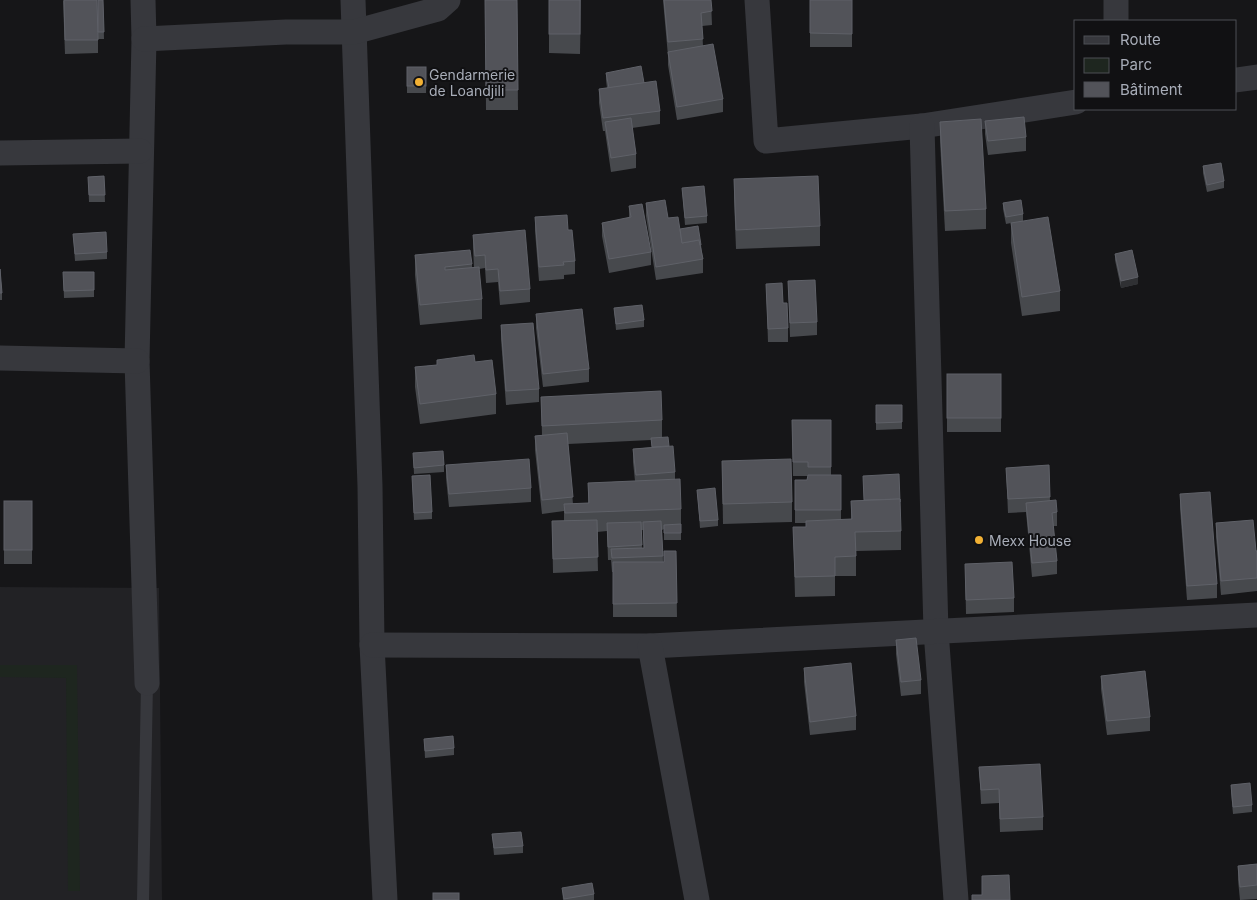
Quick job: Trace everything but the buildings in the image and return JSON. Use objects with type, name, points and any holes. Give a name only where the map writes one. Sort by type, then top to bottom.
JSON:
[{"type":"street","points":[[143,0],[144,40],[140,152],[137,360],[147,683]]},
{"type":"street","points":[[353,0],[370,486],[372,644],[385,900]]},
{"type":"street","points":[[757,0],[766,141],[922,126],[1074,102]]},
{"type":"street","points":[[1116,0],[1116,20]]},
{"type":"street","points":[[144,40],[286,32],[354,32],[441,3]]},
{"type":"street","points":[[1237,80],[1257,77]]},
{"type":"street","points":[[922,126],[936,631],[956,900]]},
{"type":"street","points":[[0,153],[140,152]]},
{"type":"street","points":[[0,358],[137,360]]},
{"type":"street","points":[[372,644],[650,646],[1257,615]]},
{"type":"street","points":[[650,646],[697,900]]},
{"type":"lane","points":[[144,900],[147,683]]},
{"type":"shaded area","points":[[0,587],[159,588],[162,900],[0,900]]},
{"type":"green space","points":[[0,665],[77,665],[80,891],[68,891],[66,678],[0,677]]},
{"type":"place","name":"Gendarmerie de Loandjili","points":[[419,82]]},
{"type":"place","name":"Mexx House","points":[[979,540]]}]
